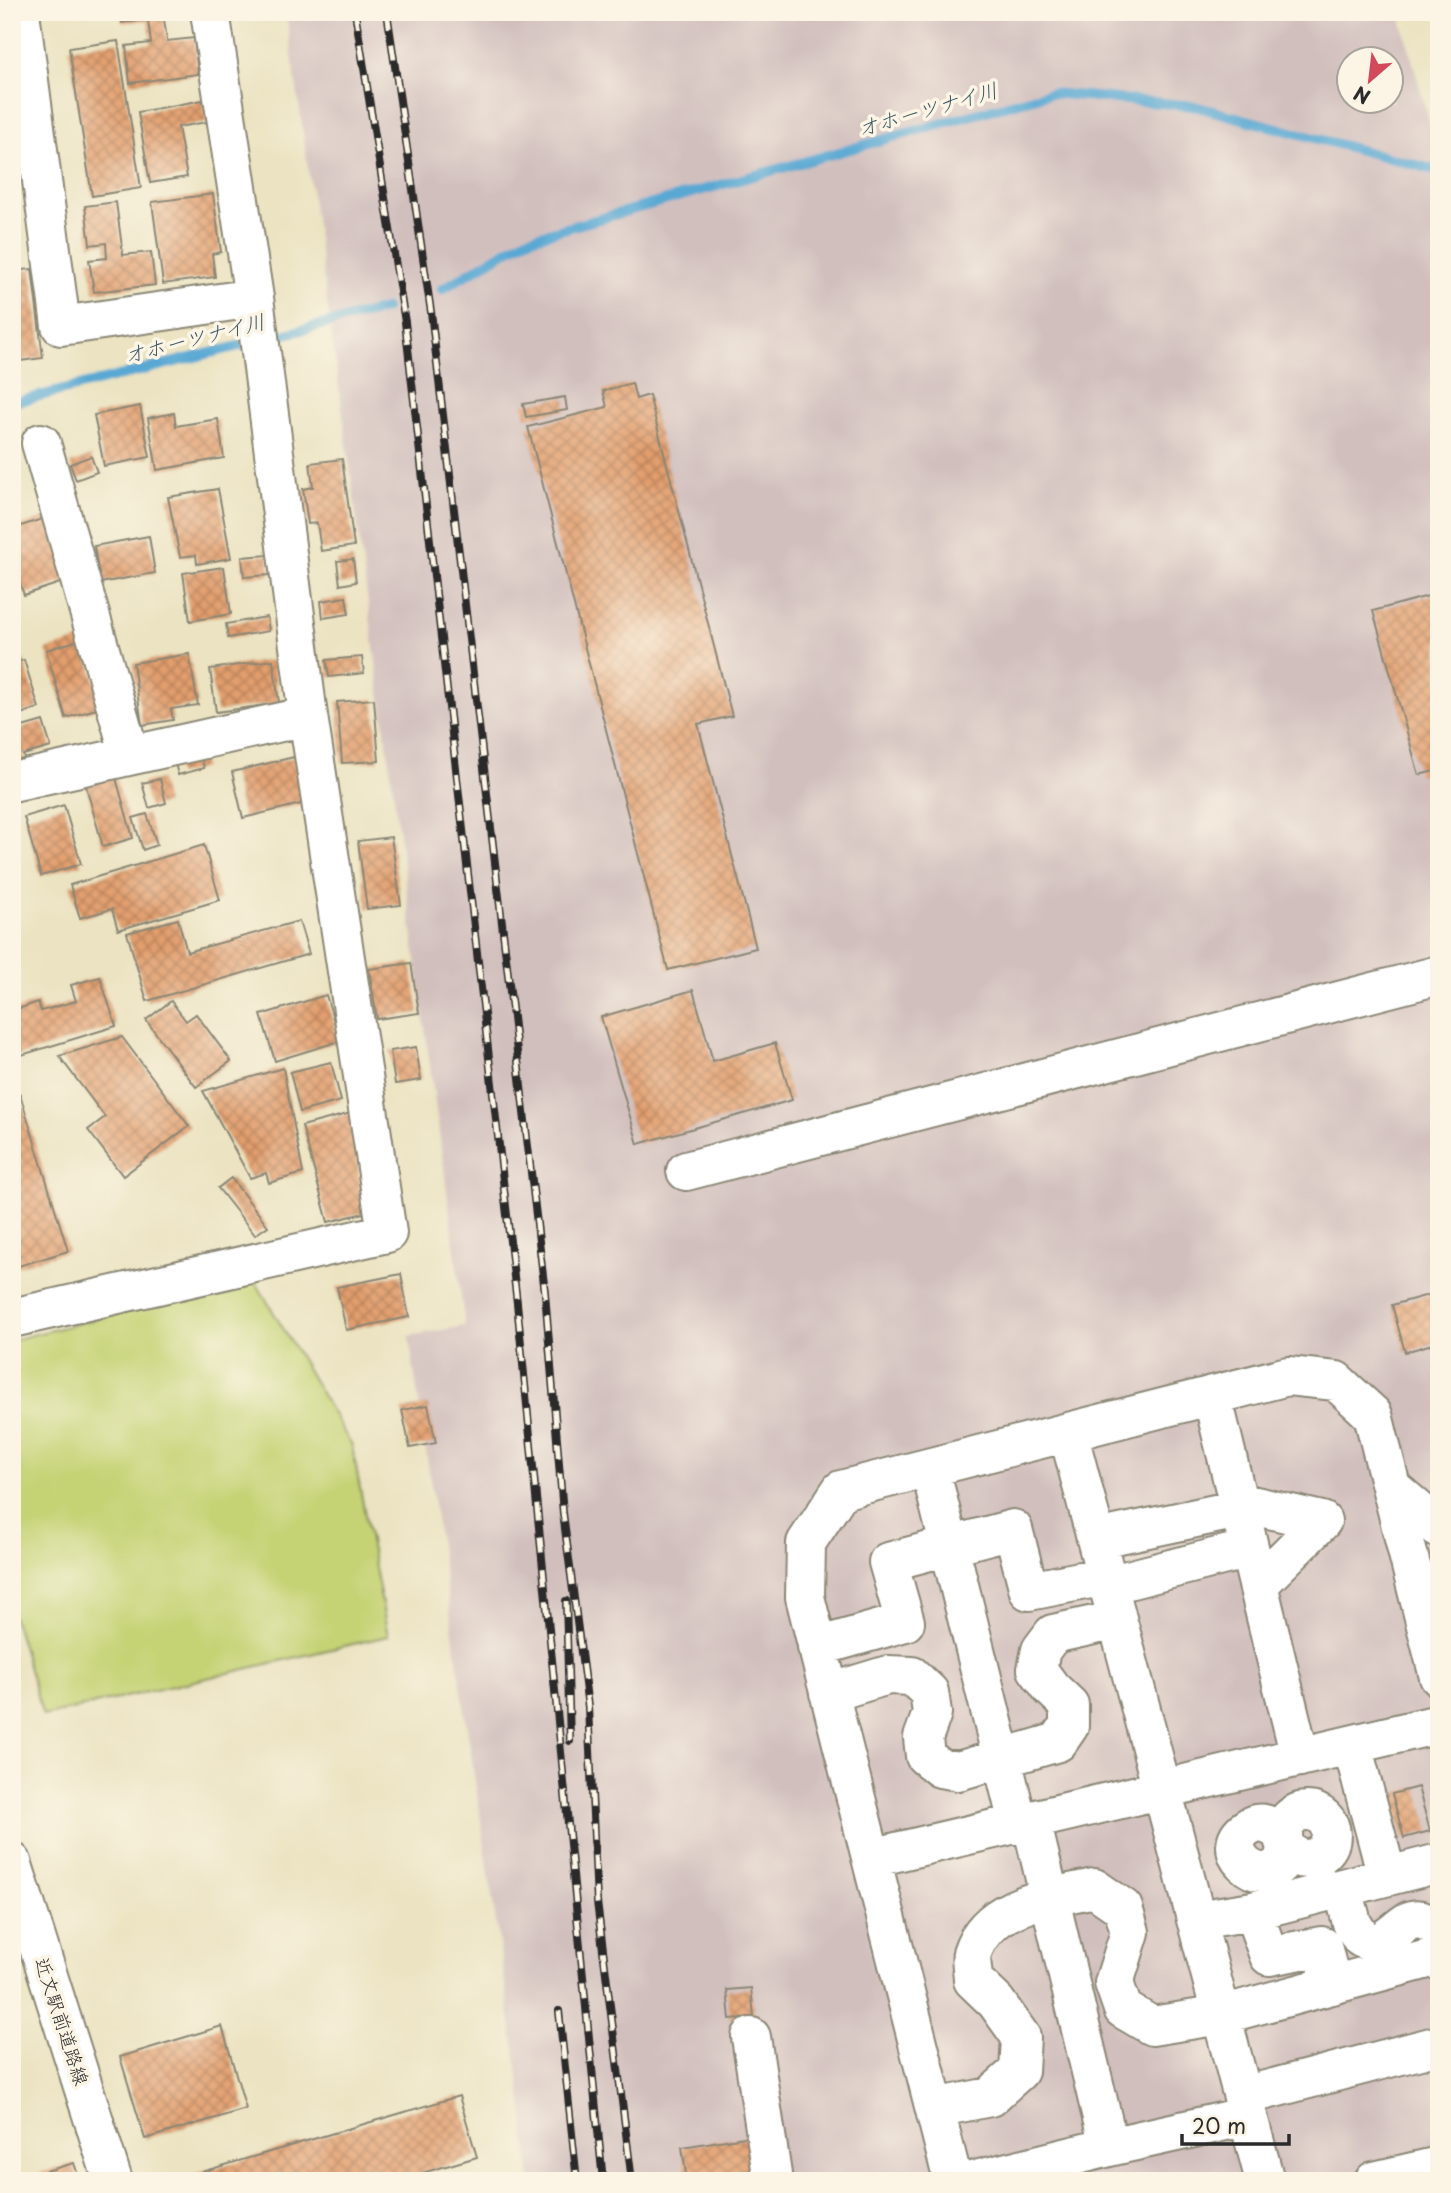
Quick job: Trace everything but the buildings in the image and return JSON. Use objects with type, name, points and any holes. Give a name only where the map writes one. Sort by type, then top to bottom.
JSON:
[{"type":"street","points":[[20,12],[61,326],[258,332]]},
{"type":"street","points":[[12,1318],[387,1233],[308,716],[258,332],[210,12]]},
{"type":"street","points":[[41,443],[130,755]]},
{"type":"street","points":[[12,782],[308,716]]},
{"type":"street","points":[[685,1171],[1439,975]]},
{"type":"street","points":[[953,2181],[805,1597],[806,1544],[841,1490],[1288,1376],[1336,1381],[1373,1415],[1439,1677]]},
{"type":"street","points":[[1183,1867],[1237,1852],[1237,1841],[1242,1832],[1253,1824],[1269,1824],[1290,1831],[1296,1758],[1212,1395]]},
{"type":"street","points":[[1068,1432],[1265,2181]]},
{"type":"street","points":[[930,1468],[1001,1758],[1049,1899],[1109,2147]]},
{"type":"street","points":[[1391,1487],[1439,1528]]},
{"type":"street","points":[[1096,1539],[1239,1505],[1322,1521],[1258,1585]]},
{"type":"street","points":[[817,1647],[905,1622],[888,1562],[1013,1529],[1029,1591],[1110,1594]]},
{"type":"street","points":[[829,1693],[888,1675],[912,1676],[929,1692],[932,1713],[923,1738],[925,1756],[940,1768],[958,1771],[1058,1742],[1069,1726],[1069,1705],[1051,1688],[1037,1669],[1041,1650],[1053,1634],[1110,1594],[1249,1549]]},
{"type":"street","points":[[871,1858],[1439,1724]]},
{"type":"street","points":[[1352,1745],[1387,1876]]},
{"type":"street","name":"近文駅前道路線","points":[[12,1862],[113,2181]]},
{"type":"street","points":[[1196,1920],[1253,1911],[1439,1863]]},
{"type":"street","points":[[935,2108],[990,2097],[1019,2071],[1021,2037],[996,2002],[973,1980],[972,1954],[989,1924],[1014,1908],[1094,1888],[1123,1908],[1130,1932],[1114,1983],[1123,2009],[1152,2026],[1221,2015],[1439,1956]]},
{"type":"street","points":[[1343,1888],[1352,1923],[1360,1938],[1374,1944],[1384,1941],[1403,1923],[1417,1918],[1427,1920],[1439,1929]]},
{"type":"street","points":[[1253,1911],[1269,1956],[1322,1945],[1332,1985]]},
{"type":"street","points":[[751,2037],[773,2181]]},
{"type":"street","points":[[972,2181],[1109,2147],[1439,2045]]},
{"type":"street","points":[[1374,2181],[1439,2166]]},
{"type":"shaded area","points":[[286,12],[1399,12],[1439,157],[1439,2181],[531,2181],[521,2091],[409,1336],[465,1326]]},
{"type":"green space","points":[[254,1279],[352,1446],[388,1636],[43,1716],[12,1613],[12,1340]]},
{"type":"waterway","name":"オホーツナイ川","points":[[442,289],[527,239],[1051,93],[1194,106],[1439,171]]},
{"type":"waterway","name":"オホーツナイ川","points":[[12,403],[385,309]]},
{"type":"railway","points":[[355,12],[405,322],[517,1303],[603,2181]]},
{"type":"railway","points":[[387,12],[431,312],[545,1293],[563,1513],[588,1707],[597,1902],[632,2181]]},
{"type":"railway","points":[[566,1601],[570,1741]]},
{"type":"railway","points":[[559,2011],[577,2181]]}]
